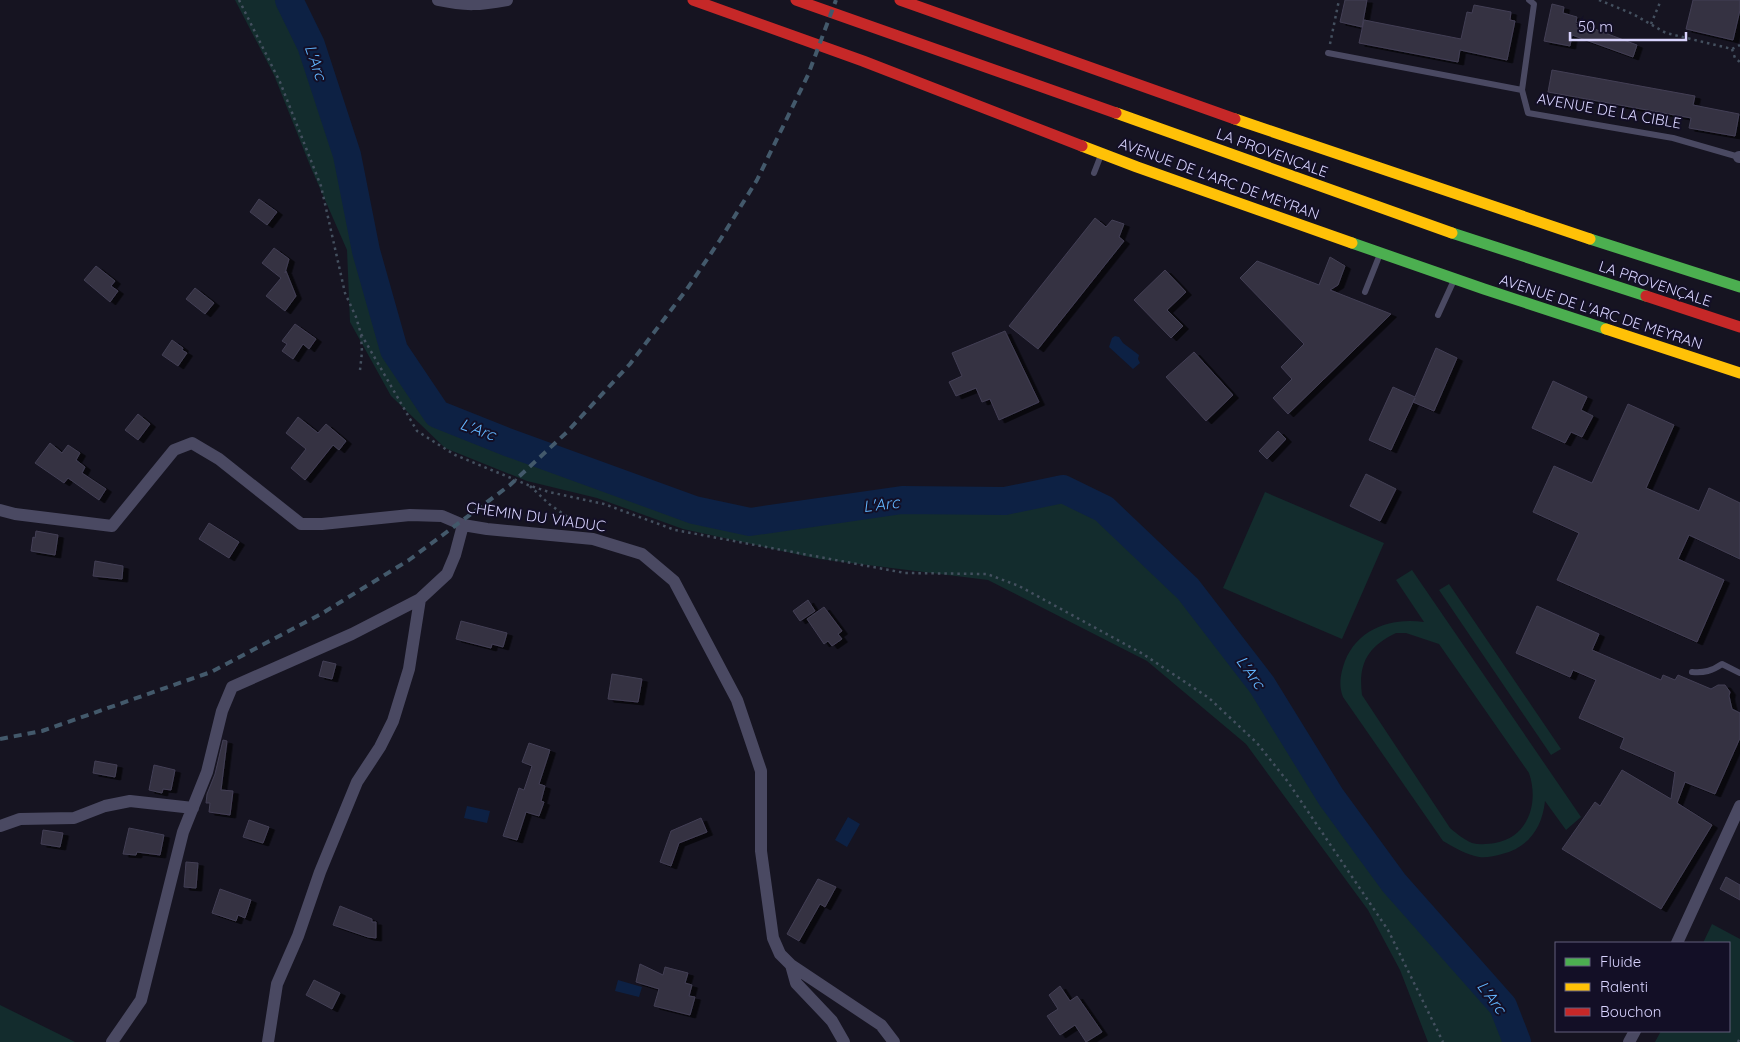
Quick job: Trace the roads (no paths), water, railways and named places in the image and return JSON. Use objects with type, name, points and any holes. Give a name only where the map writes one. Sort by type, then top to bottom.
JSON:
[{"type":"main road","name":"AVENUE DE L'ARC DE MEYRAN","points":[[693,0],[854,58],[1101,154],[1455,279],[1740,373]]},
{"type":"main road","name":"LA PROVENÇALE","points":[[796,0],[1470,239],[1740,327]]},
{"type":"main road","name":"LA PROVENÇALE","points":[[900,0],[1283,136],[1494,208],[1740,288]]},
{"type":"street","points":[[438,0],[461,5],[478,5],[507,0]]},
{"type":"street","name":"CHEMIN DU VIADUC","points":[[0,510],[15,514],[112,526],[174,450],[192,443],[219,459],[302,524],[322,524],[410,515],[442,516],[463,525],[487,529],[593,539],[642,554],[674,581],[738,700],[761,770],[761,851],[773,938],[780,954],[791,966],[881,1025],[894,1042]]},
{"type":"street","points":[[112,1042],[141,1000],[179,848],[207,772],[222,711],[232,687],[352,634],[420,598],[447,574],[455,555],[463,525]]},
{"type":"street","points":[[268,1042],[278,984],[298,936],[324,863],[357,782],[380,748],[393,721],[409,670],[420,598]]},
{"type":"street","points":[[0,826],[20,819],[74,818],[105,806],[130,801],[193,808]]},
{"type":"street","points":[[1677,942],[1740,806]]},
{"type":"street","points":[[791,966],[796,983],[832,1022],[844,1042]]},
{"type":"lane","name":"AVENUE DE LA CIBLE","points":[[1529,0],[1534,4],[1522,90],[1528,113],[1673,138],[1740,157]]},
{"type":"lane","points":[[1328,53],[1522,90]]},
{"type":"lane","points":[[1094,174],[1101,154]]},
{"type":"lane","points":[[1365,292],[1381,253]]},
{"type":"lane","points":[[1438,315],[1455,279]]},
{"type":"lane","points":[[1692,672],[1704,673],[1722,664],[1740,673]]},
{"type":"water","points":[[1115,336],[1119,337],[1123,343],[1139,355],[1140,363],[1133,369],[1109,347],[1112,338]]},
{"type":"water","points":[[467,806],[490,811],[487,823],[464,818]]},
{"type":"water","points":[[848,817],[860,824],[847,847],[835,840]]},
{"type":"water","points":[[618,980],[642,987],[639,997],[615,991]]},
{"type":"waterway","name":"L'Arc","points":[[289,0],[311,45],[347,155],[366,251],[394,350],[437,414],[507,442],[694,510],[750,522],[902,500],[1005,501],[1063,489],[1104,509],[1188,589],[1262,685],[1331,797],[1394,883],[1503,1006],[1517,1042]]},
{"type":"railway","points":[[0,739],[42,731],[211,672],[321,614],[409,560],[510,485],[567,432],[630,364],[687,289],[720,240],[757,180],[808,75],[836,0]]}]
